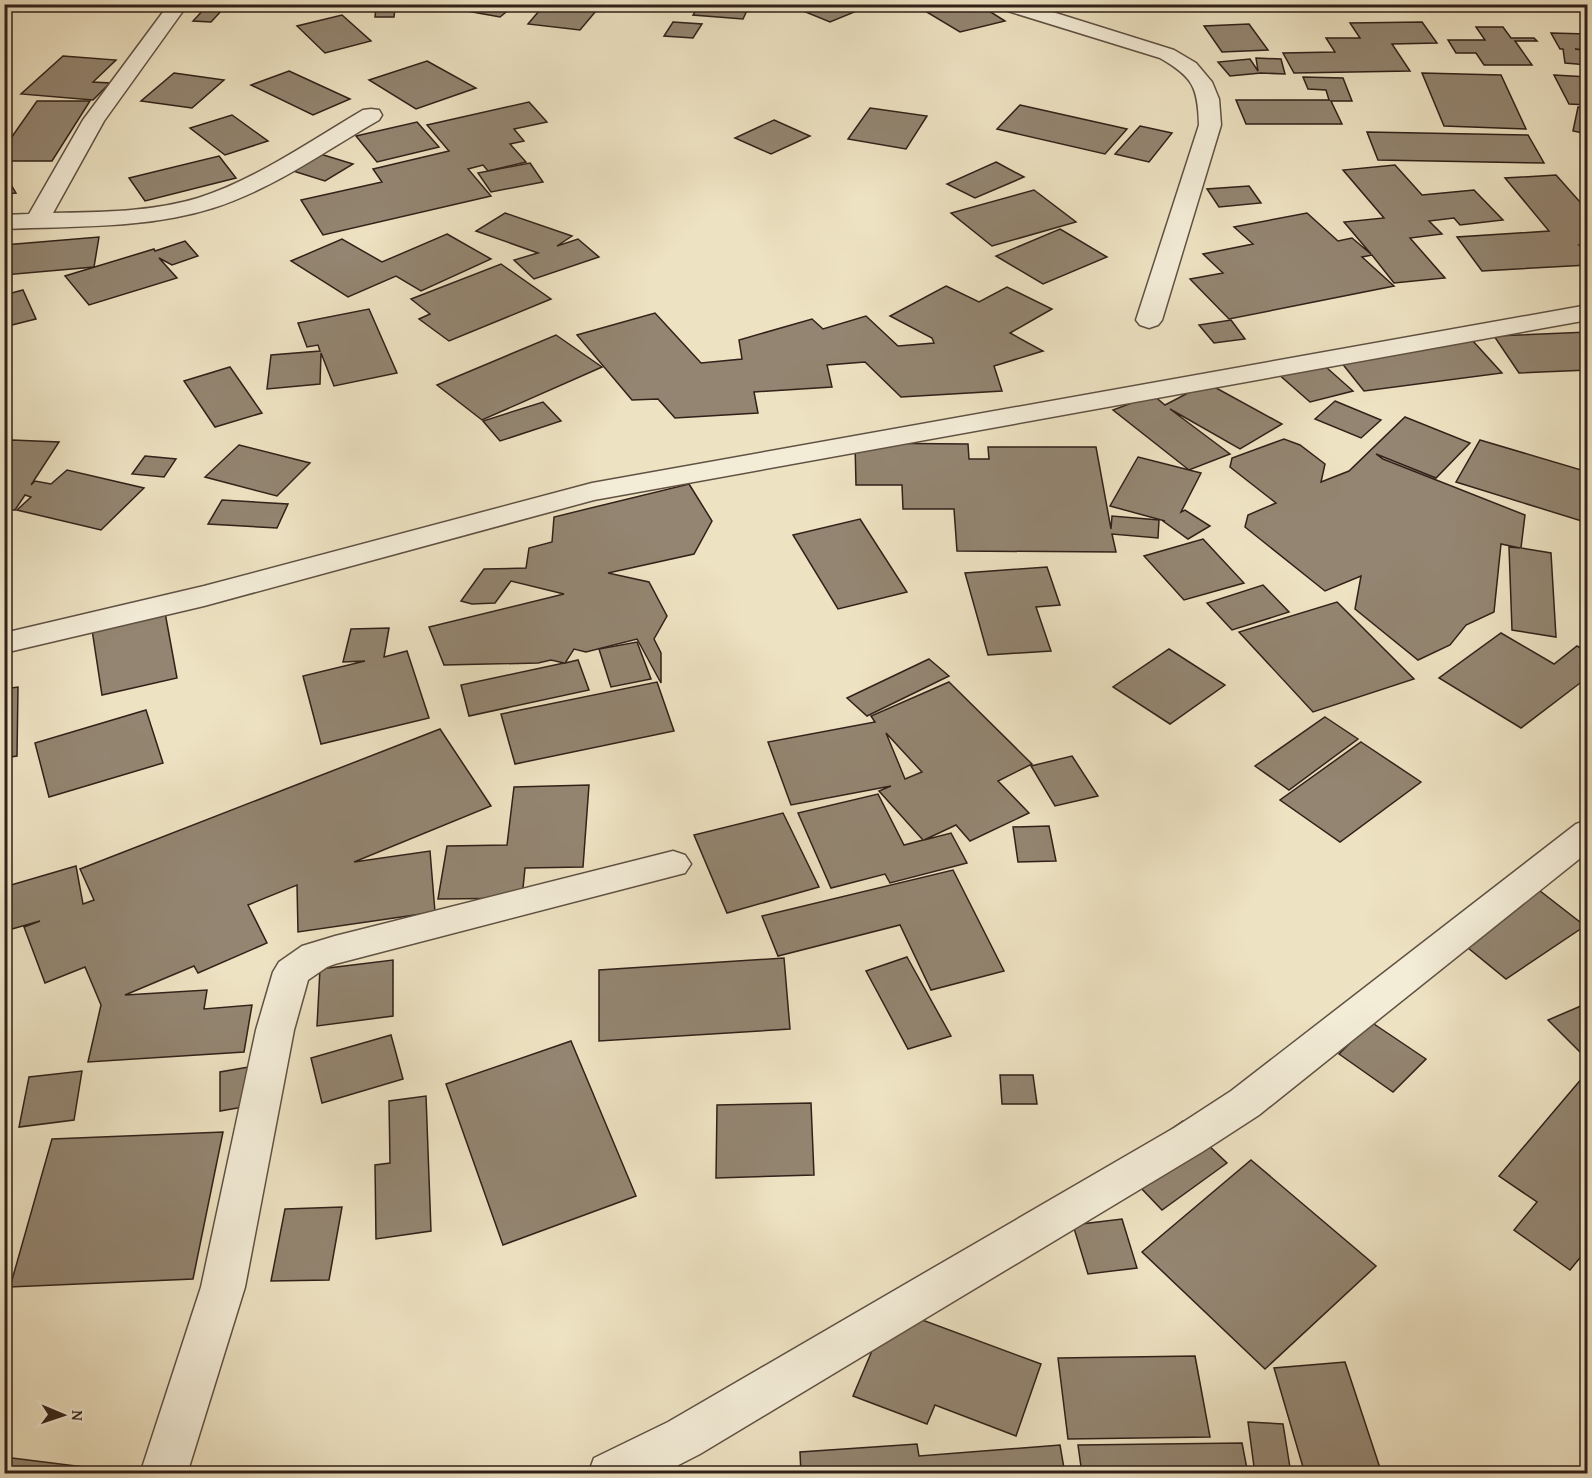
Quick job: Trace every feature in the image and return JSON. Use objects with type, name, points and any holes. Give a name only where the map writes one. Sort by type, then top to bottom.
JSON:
[{"type":"street","points":[[37,221],[94,120],[179,4]]},
{"type":"street","points":[[1005,4],[1167,54],[1191,67],[1209,94],[1210,125],[1149,320]]},
{"type":"street","points":[[4,222],[156,214],[206,202],[248,185],[371,115]]},
{"type":"street","points":[[4,643],[204,596],[592,492],[1587,312]]},
{"type":"street","points":[[611,1473],[684,1438],[1178,1146],[1245,1103],[1587,833]]},
{"type":"street","points":[[163,1473],[223,1287],[274,1030],[292,972],[315,956],[335,950],[673,864]]},
{"type":"building","points":[[476,4],[516,4],[500,17],[467,11]]},
{"type":"building","points":[[545,4],[601,5],[580,30],[528,24]]},
{"type":"building","points":[[700,4],[750,4],[743,19],[693,15]]},
{"type":"building","points":[[786,4],[865,4],[869,6],[830,22]]},
{"type":"building","points":[[949,4],[978,4],[1005,21],[960,32],[925,11]]},
{"type":"building","points":[[206,7],[224,8],[211,22],[193,21]]},
{"type":"building","points":[[376,8],[395,8],[394,17],[375,17]]},
{"type":"building","points":[[342,15],[371,41],[325,53],[297,26]]},
{"type":"building","points":[[673,22],[702,24],[693,38],[664,36]]},
{"type":"building","points":[[1422,22],[1437,43],[1392,44],[1410,71],[1294,73],[1283,53],[1335,52],[1326,38],[1360,38],[1350,23]]},
{"type":"building","points":[[1249,24],[1268,50],[1222,52],[1204,26]]},
{"type":"building","points":[[1476,27],[1503,27],[1511,38],[1534,38],[1537,41],[1515,41],[1532,65],[1484,65],[1476,53],[1456,53],[1448,40],[1485,40]]},
{"type":"building","points":[[1551,33],[1588,34],[1588,50],[1575,49],[1588,51],[1588,65],[1565,63],[1563,49],[1560,49]]},
{"type":"building","points":[[63,56],[116,60],[93,82],[110,83],[93,100],[21,94]]},
{"type":"building","points":[[1256,58],[1281,59],[1285,74],[1261,73],[1230,76],[1218,62],[1250,59],[1258,71]]},
{"type":"building","points":[[427,61],[476,88],[416,109],[369,80]]},
{"type":"building","points":[[289,71],[350,99],[313,115],[251,85]]},
{"type":"building","points":[[174,73],[224,80],[192,108],[141,101]]},
{"type":"building","points":[[1422,73],[1501,75],[1526,129],[1444,126]]},
{"type":"building","points":[[1554,75],[1588,77],[1588,105],[1569,104]]},
{"type":"building","points":[[1303,77],[1343,78],[1352,101],[1331,101],[1342,124],[1246,124],[1236,100],[1329,100],[1326,90],[1308,89]]},
{"type":"building","points":[[37,101],[90,101],[52,161],[4,161],[4,148]]},
{"type":"building","points":[[529,102],[547,122],[514,129],[524,141],[510,144],[526,162],[488,171],[483,165],[468,169],[491,196],[323,235],[301,200],[382,182],[373,169],[449,151],[427,125]]},
{"type":"building","points":[[1020,105],[1127,129],[1105,154],[997,129]]},
{"type":"building","points":[[1578,107],[1588,108],[1588,134],[1573,131]]},
{"type":"building","points":[[870,108],[927,116],[906,149],[848,139]]},
{"type":"building","points":[[232,115],[268,141],[225,155],[190,128]]},
{"type":"building","points":[[774,120],[810,136],[771,154],[735,138]]},
{"type":"building","points":[[417,122],[439,147],[377,162],[356,136]]},
{"type":"building","points":[[1140,126],[1172,133],[1149,162],[1115,154]]},
{"type":"building","points":[[1367,132],[1528,135],[1544,163],[1378,160]]},
{"type":"building","points":[[317,153],[353,164],[325,181],[290,170]]},
{"type":"building","points":[[219,156],[236,178],[145,201],[129,178]]},
{"type":"building","points":[[996,162],[1024,177],[975,198],[947,184]]},
{"type":"building","points":[[530,163],[543,182],[491,192],[478,173]]},
{"type":"building","points":[[1395,165],[1422,195],[1474,190],[1503,220],[1460,225],[1454,218],[1429,221],[1442,234],[1410,238],[1445,278],[1394,283],[1372,255],[1362,257],[1394,286],[1229,319],[1190,279],[1223,273],[1203,254],[1253,244],[1234,227],[1307,213],[1338,241],[1352,238],[1371,254],[1344,222],[1384,218],[1343,170]]},
{"type":"building","points":[[4,173],[16,193],[4,194]]},
{"type":"building","points":[[1556,175],[1588,211],[1588,244],[1579,245],[1588,255],[1588,265],[1482,271],[1457,237],[1549,231],[1505,178]]},
{"type":"building","points":[[1249,186],[1261,203],[1219,207],[1207,189]]},
{"type":"building","points":[[1034,190],[1076,222],[992,246],[951,213]]},
{"type":"building","points":[[505,213],[572,236],[557,246],[578,239],[599,257],[534,279],[514,260],[538,253],[476,231]]},
{"type":"building","points":[[1060,229],[1107,257],[1043,284],[996,256]]},
{"type":"building","points":[[447,234],[491,259],[421,291],[396,276],[348,297],[291,261],[342,239],[382,262]]},
{"type":"building","points":[[99,237],[94,267],[4,275],[4,245]]},
{"type":"building","points":[[185,241],[198,256],[172,265],[159,258],[177,278],[89,305],[65,276],[154,249],[155,251]]},
{"type":"building","points":[[501,264],[551,299],[449,341],[419,319],[430,314],[411,299]]},
{"type":"building","points":[[946,286],[979,302],[1007,287],[1052,309],[1010,333],[1043,351],[994,366],[1002,391],[901,397],[865,362],[827,365],[832,387],[754,392],[758,413],[675,418],[658,399],[632,400],[577,335],[655,313],[701,363],[742,359],[739,340],[812,319],[823,329],[866,316],[898,346],[934,343],[932,338],[890,316]]},
{"type":"building","points":[[23,290],[36,319],[4,327],[4,295]]},
{"type":"building","points":[[369,309],[397,373],[334,386],[321,353],[320,384],[267,389],[271,355],[320,351],[318,345],[307,347],[298,323]]},
{"type":"building","points":[[1231,320],[1245,339],[1214,343],[1199,325]]},
{"type":"building","points":[[1588,332],[1588,370],[1519,373],[1494,336]]},
{"type":"building","points":[[556,335],[602,367],[482,420],[437,385]]},
{"type":"building","points":[[1472,340],[1502,373],[1364,391],[1337,357]]},
{"type":"building","points":[[1318,360],[1353,391],[1310,402],[1276,372]]},
{"type":"building","points":[[230,367],[262,413],[215,427],[184,381]]},
{"type":"building","points":[[1207,383],[1282,424],[1240,449],[1170,409],[1230,454],[1189,470],[1113,410],[1153,395],[1165,405]]},
{"type":"building","points":[[1335,401],[1381,420],[1361,438],[1315,419]]},
{"type":"building","points":[[543,402],[561,421],[500,441],[483,421]]},
{"type":"building","points":[[1405,417],[1470,443],[1436,478],[1376,454],[1383,459],[1525,515],[1521,548],[1551,553],[1556,637],[1512,630],[1509,547],[1520,548],[1501,544],[1494,612],[1466,625],[1450,645],[1418,660],[1355,609],[1361,576],[1325,591],[1245,527],[1248,515],[1276,503],[1230,467],[1232,458],[1284,439],[1300,445],[1325,464],[1321,482],[1349,471]]},
{"type":"building","points":[[12,440],[59,442],[31,485],[35,481],[51,484],[67,470],[144,488],[101,530],[17,510],[31,497],[25,495],[15,510],[4,510],[4,451]]},
{"type":"building","points":[[1480,440],[1588,472],[1588,523],[1456,482]]},
{"type":"building","points":[[855,443],[968,444],[969,459],[989,459],[988,447],[1096,447],[1111,529],[1112,516],[1159,520],[1158,538],[1112,534],[1116,552],[957,551],[954,509],[903,509],[902,485],[856,485]]},
{"type":"building","points":[[239,445],[310,463],[277,496],[205,477]]},
{"type":"building","points":[[145,456],[176,459],[164,477],[132,474]]},
{"type":"building","points":[[1138,457],[1201,473],[1181,512],[1185,510],[1210,526],[1188,539],[1163,521],[1165,521],[1110,506]]},
{"type":"building","points":[[689,484],[712,521],[694,554],[608,573],[649,582],[667,616],[654,639],[661,653],[661,683],[637,639],[586,652],[574,649],[565,663],[578,660],[589,690],[469,716],[461,685],[564,663],[551,660],[538,663],[444,665],[429,627],[564,594],[511,581],[495,603],[472,604],[461,601],[484,569],[526,568],[529,548],[552,542],[554,517]]},
{"type":"building","points":[[222,500],[288,504],[277,528],[208,524]]},
{"type":"building","points":[[860,519],[907,592],[838,609],[793,535]]},
{"type":"building","points":[[1203,539],[1244,583],[1184,600],[1144,556]]},
{"type":"building","points":[[1047,567],[1060,605],[1036,607],[1051,651],[988,655],[965,573]]},
{"type":"building","points":[[1263,585],[1289,612],[1232,630],[1207,603]]},
{"type":"building","points":[[1337,602],[1414,679],[1313,712],[1239,632]]},
{"type":"building","points":[[164,607],[177,678],[102,695],[91,623]]},
{"type":"building","points":[[389,628],[384,657],[407,651],[429,718],[321,744],[303,676],[365,661],[343,662],[351,629]]},
{"type":"building","points":[[1501,633],[1554,664],[1577,646],[1588,652],[1588,677],[1521,728],[1439,678]]},
{"type":"building","points":[[637,642],[651,679],[611,687],[599,649]]},
{"type":"building","points":[[1169,649],[1225,685],[1170,724],[1113,687]]},
{"type":"building","points":[[929,659],[949,676],[867,716],[847,698]]},
{"type":"building","points":[[657,682],[674,731],[515,764],[501,714]]},
{"type":"building","points":[[949,682],[1032,764],[998,781],[1029,813],[970,841],[956,825],[924,840],[951,833],[967,863],[890,883],[885,874],[831,888],[798,813],[878,794],[904,845],[923,840],[879,791],[891,786],[791,805],[768,742],[875,722],[871,716]],"holes":[[[886,733],[922,772],[905,779]]]},
{"type":"building","points":[[18,687],[17,756],[4,758],[4,689]]},
{"type":"building","points":[[146,710],[163,763],[49,797],[35,743]]},
{"type":"building","points":[[1325,717],[1358,739],[1289,790],[1255,766]]},
{"type":"building","points":[[440,729],[491,806],[354,862],[430,851],[435,912],[298,932],[297,885],[248,905],[267,943],[198,973],[194,966],[125,995],[207,990],[204,1009],[252,1005],[244,1052],[88,1062],[101,1005],[85,967],[45,983],[24,927],[40,921],[5,931],[4,887],[76,866],[83,904],[94,900],[80,869]]},
{"type":"building","points":[[1361,742],[1421,782],[1340,842],[1280,800]]},
{"type":"building","points":[[1072,756],[1098,796],[1055,806],[1031,766]]},
{"type":"building","points":[[589,785],[583,867],[525,868],[522,898],[438,899],[447,846],[507,845],[514,787]]},
{"type":"building","points":[[783,813],[819,887],[727,913],[694,835]]},
{"type":"building","points":[[1049,826],[1056,861],[1018,862],[1013,827]]},
{"type":"building","points":[[953,870],[1004,971],[931,990],[900,925],[778,956],[762,916]]},
{"type":"building","points":[[1535,887],[1585,926],[1506,979],[1456,938]]},
{"type":"building","points":[[907,957],[951,1036],[908,1049],[866,971]]},
{"type":"building","points":[[784,958],[790,1029],[599,1041],[599,970]]},
{"type":"building","points":[[393,960],[393,1016],[317,1026],[320,969]]},
{"type":"building","points":[[1588,1003],[1588,1060],[1548,1020]]},
{"type":"building","points":[[1371,1022],[1426,1059],[1393,1092],[1339,1054]]},
{"type":"building","points":[[391,1035],[403,1079],[322,1103],[311,1058]]},
{"type":"building","points":[[571,1041],[636,1196],[503,1245],[446,1084]]},
{"type":"building","points":[[261,1065],[261,1104],[220,1111],[220,1072]]},
{"type":"building","points":[[82,1071],[74,1120],[19,1127],[29,1077]]},
{"type":"building","points":[[1000,1075],[1033,1075],[1037,1104],[1002,1104]]},
{"type":"building","points":[[1583,1077],[1588,1080],[1588,1248],[1570,1270],[1514,1230],[1537,1202],[1499,1176]]},
{"type":"building","points":[[426,1096],[431,1231],[376,1239],[375,1165],[390,1163],[389,1101]]},
{"type":"building","points":[[811,1103],[814,1175],[716,1178],[717,1105]]},
{"type":"building","points":[[1183,1121],[1227,1163],[1162,1210],[1119,1165]]},
{"type":"building","points":[[223,1132],[193,1279],[10,1287],[52,1139]]},
{"type":"building","points":[[1251,1160],[1376,1266],[1265,1369],[1142,1252]]},
{"type":"building","points":[[342,1207],[329,1280],[271,1281],[285,1209]]},
{"type":"building","points":[[1122,1219],[1137,1268],[1088,1274],[1073,1225]]},
{"type":"building","points":[[890,1308],[1041,1364],[1016,1436],[935,1405],[927,1424],[853,1396]]},
{"type":"building","points":[[1195,1356],[1210,1437],[1068,1439],[1058,1358]]},
{"type":"building","points":[[1345,1362],[1382,1474],[1305,1474],[1274,1368]]},
{"type":"building","points":[[1248,1422],[1283,1424],[1291,1474],[1255,1474]]},
{"type":"building","points":[[1242,1443],[1248,1474],[1082,1474],[1078,1445]]},
{"type":"building","points":[[917,1444],[919,1456],[1060,1445],[1065,1474],[801,1474],[800,1452]]},
{"type":"building","points":[[4,1457],[124,1472],[4,1474]]}]
